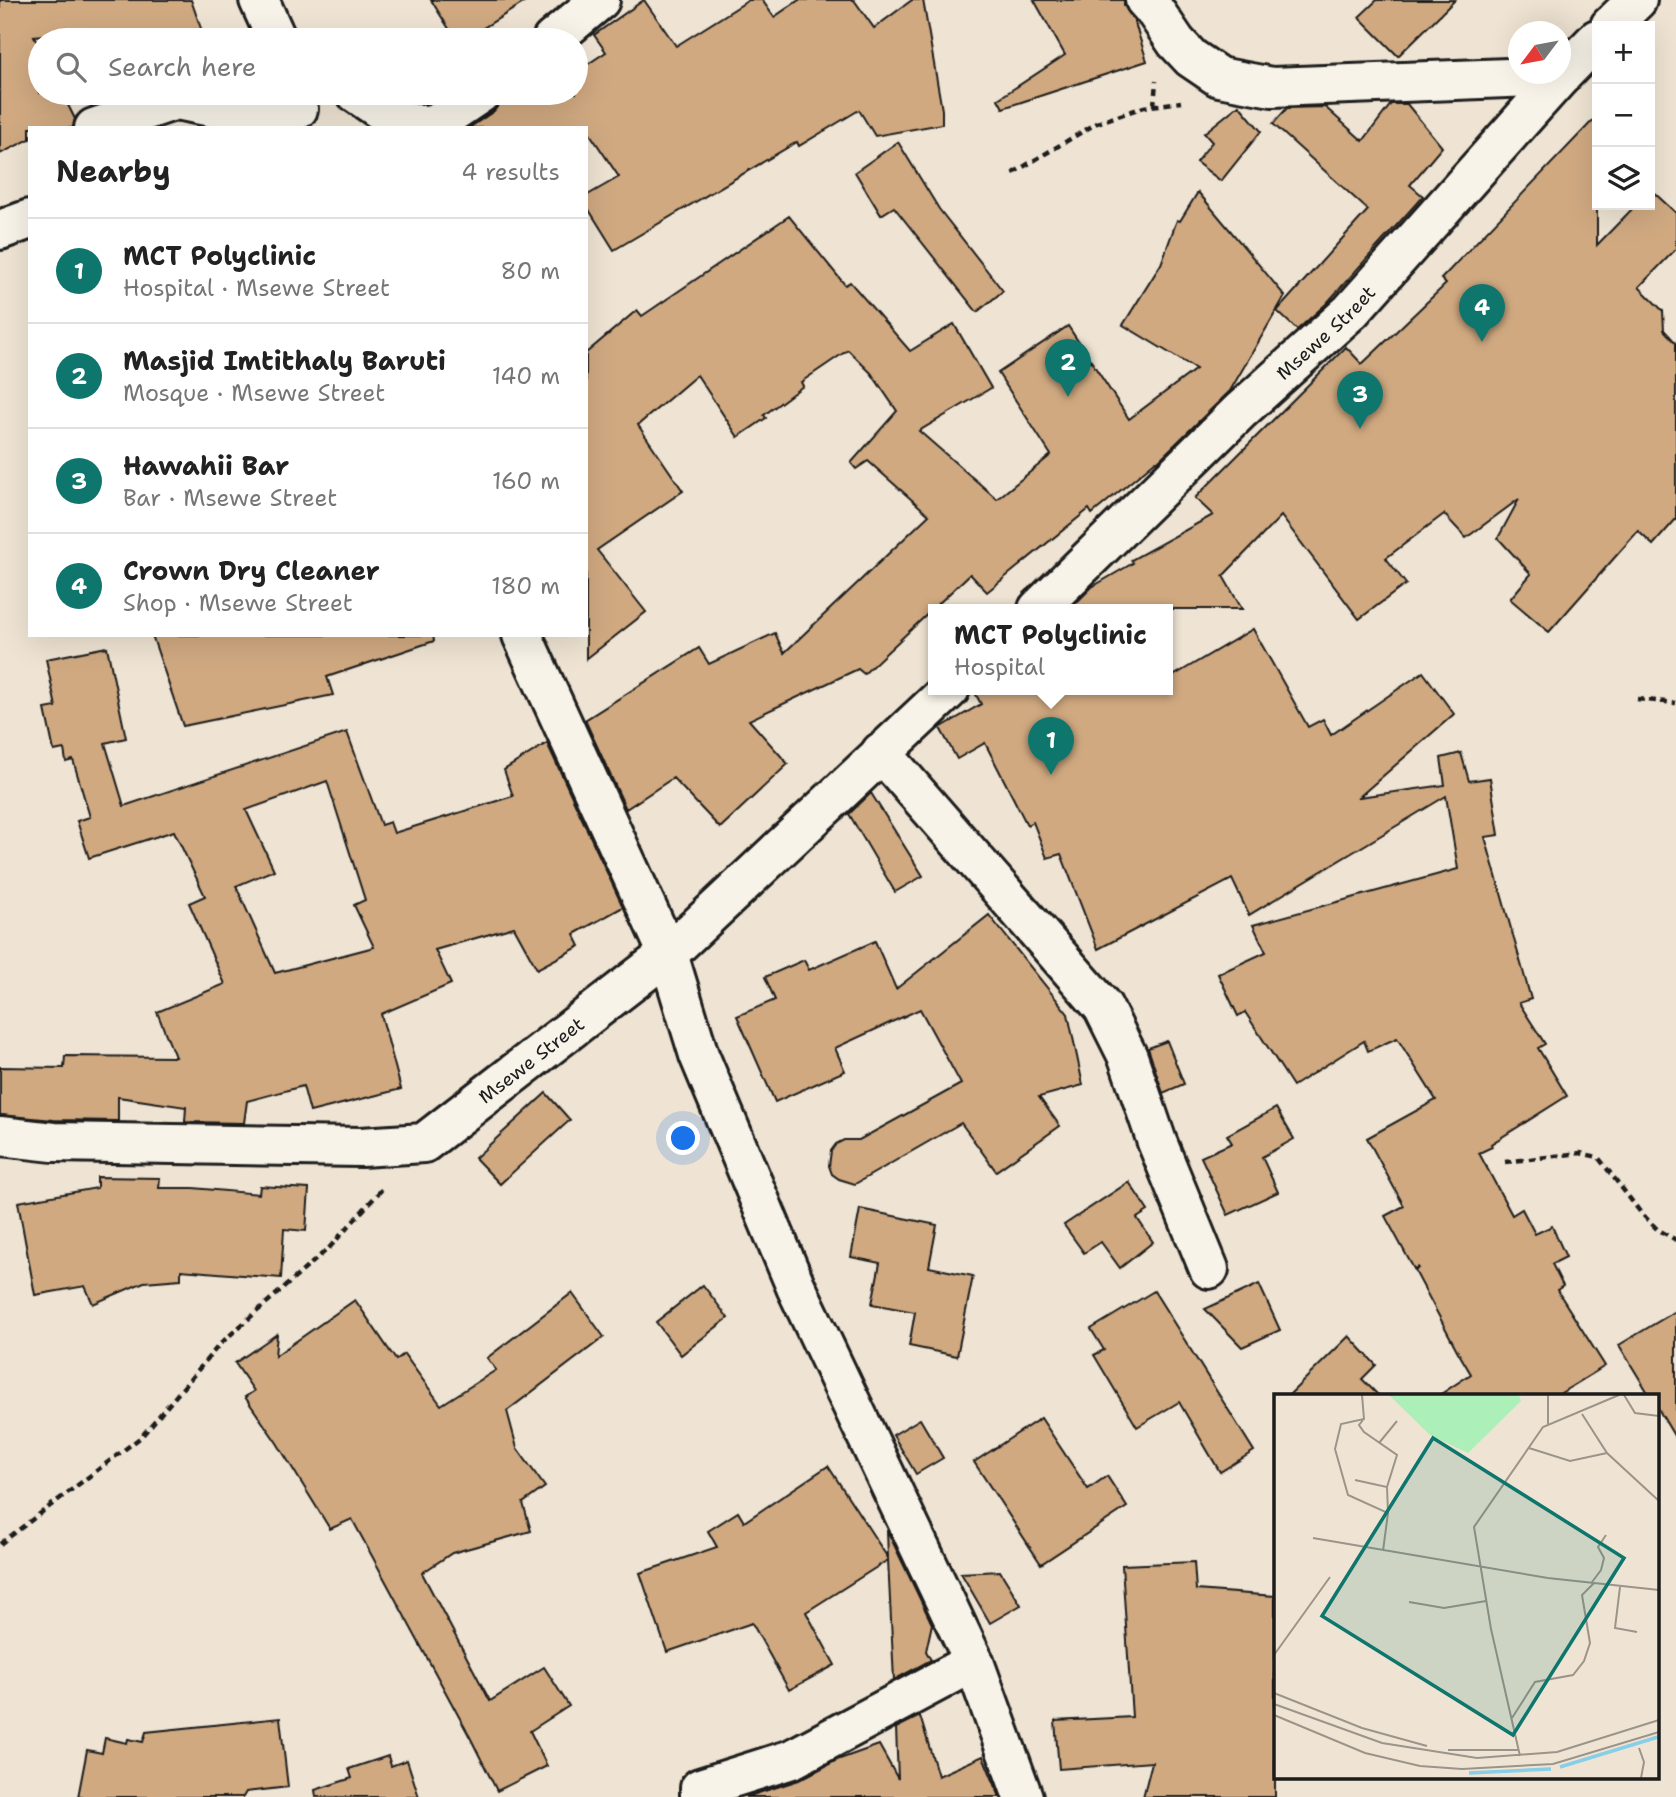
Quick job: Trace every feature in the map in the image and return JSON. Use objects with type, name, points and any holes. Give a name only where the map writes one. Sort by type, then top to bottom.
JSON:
[{"type":"street","points":[[259,0],[272,28]]},
{"type":"street","points":[[566,28],[600,0]]},
{"type":"street","points":[[1145,0],[1191,58],[1219,77],[1272,87],[1508,78]]},
{"type":"street","points":[[1615,21],[1637,0]]},
{"type":"street","name":"Msewe Street","points":[[1571,66],[1592,44]]},
{"type":"street","name":"Msewe Street","points":[[1043,604],[1239,412],[1351,311],[1554,84]]},
{"type":"street","points":[[100,126],[161,105]]},
{"type":"street","points":[[201,105],[255,116],[302,110]]},
{"type":"street","points":[[373,105],[388,115],[411,123],[432,126],[463,105]]},
{"type":"street","points":[[0,230],[28,220]]},
{"type":"street","points":[[523,637],[668,954],[699,1055],[796,1287],[974,1662],[1023,1797]]},
{"type":"street","name":"Msewe Street","points":[[424,1143],[668,954],[943,695]]},
{"type":"street","points":[[881,752],[1103,1007],[1128,1057],[1157,1142],[1209,1269]]},
{"type":"street","points":[[0,1136],[53,1142],[333,1147],[424,1143]]},
{"type":"street","points":[[695,1794],[792,1759],[974,1662]]},
{"type":"path","points":[[1013,173],[1097,123],[1144,107],[1188,101]]},
{"type":"path","points":[[1637,699],[1676,703]]},
{"type":"path","points":[[0,1544],[141,1437],[220,1344],[330,1247],[424,1143]]},
{"type":"path","points":[[1505,1162],[1580,1153],[1598,1157],[1641,1213],[1657,1229],[1676,1240]]},
{"type":"building","points":[[0,0],[191,0],[201,28],[28,28],[28,105],[68,105],[75,119],[73,126],[28,126],[28,140],[0,154]]},
{"type":"building","points":[[431,0],[528,0],[483,28],[448,28]]},
{"type":"building","points":[[644,0],[676,46],[749,0],[762,0],[774,17],[799,0],[854,0],[874,28],[912,0],[923,0],[942,110],[942,124],[875,136],[859,110],[799,146],[797,142],[614,250],[588,208],[588,195],[619,177],[588,131],[588,126],[472,126],[498,105],[588,105],[588,64],[606,52],[594,35]]},
{"type":"building","points":[[1034,0],[1124,0],[1124,5],[1134,20],[1147,61],[1003,108],[998,99],[1065,55]]},
{"type":"building","points":[[1377,0],[1455,0],[1398,56],[1359,17]]},
{"type":"building","points":[[1391,104],[1407,104],[1442,147],[1410,185],[1423,196],[1326,304],[1297,330],[1277,311],[1368,210],[1273,124],[1287,108],[1325,107],[1363,141]]},
{"type":"building","points":[[1239,105],[1261,131],[1221,181],[1196,162],[1212,142],[1204,133]]},
{"type":"building","points":[[1592,121],[1592,210],[1597,210],[1597,245],[1631,210],[1655,210],[1655,194],[1676,213],[1676,249],[1639,287],[1663,311],[1664,330],[1676,343],[1676,519],[1653,545],[1638,531],[1549,632],[1510,599],[1531,574],[1498,538],[1519,499],[1466,538],[1444,514],[1386,558],[1406,584],[1359,619],[1281,516],[1223,576],[1242,609],[1173,609],[1173,604],[1075,604],[1092,587],[1133,563],[1131,560],[1213,515],[1195,498],[1346,347],[1362,364],[1446,284],[1441,279]]},
{"type":"building","points":[[898,142],[939,209],[1003,291],[977,312],[894,207],[881,215],[855,172]]},
{"type":"building","points":[[1198,192],[1285,296],[1230,391],[1157,462],[1092,514],[1089,509],[987,592],[970,574],[938,604],[928,604],[928,614],[864,674],[858,669],[749,720],[788,764],[720,828],[673,778],[626,809],[585,720],[699,648],[709,664],[775,633],[784,653],[929,515],[868,461],[856,469],[851,463],[897,411],[871,373],[848,350],[801,382],[803,386],[764,415],[766,418],[738,437],[697,375],[638,425],[683,491],[597,550],[646,612],[586,659],[588,351],[637,310],[642,316],[789,216],[845,285],[850,282],[910,351],[954,324],[991,388],[919,431],[997,499],[1051,455],[998,373],[1068,326],[1129,419],[1196,369],[1123,325],[1161,264],[1177,220],[1180,221]]},
{"type":"building","points":[[1253,629],[1308,727],[1323,719],[1331,735],[1423,672],[1454,714],[1359,797],[1445,785],[1441,758],[1461,753],[1469,781],[1490,778],[1499,835],[1485,837],[1531,999],[1519,1003],[1545,1044],[1538,1048],[1567,1096],[1479,1153],[1512,1215],[1522,1209],[1535,1234],[1552,1226],[1566,1257],[1552,1264],[1563,1286],[1557,1290],[1605,1366],[1559,1394],[1441,1394],[1471,1374],[1415,1271],[1419,1267],[1414,1269],[1385,1216],[1404,1206],[1367,1138],[1436,1100],[1397,1038],[1368,1051],[1364,1041],[1293,1086],[1245,1012],[1238,1016],[1218,974],[1266,952],[1253,925],[1458,869],[1446,796],[1249,915],[1232,879],[1098,949],[1061,854],[1047,858],[1033,822],[1027,825],[985,743],[957,759],[940,728],[981,704],[976,695],[1173,695],[1173,676]]},
{"type":"building","points":[[153,637],[433,637],[434,641],[327,677],[333,695],[183,726]]},
{"type":"building","points":[[107,647],[126,738],[105,743],[124,806],[347,732],[381,825],[390,822],[394,833],[513,796],[504,770],[547,743],[623,907],[574,934],[580,946],[537,969],[514,927],[435,950],[451,984],[381,1014],[401,1089],[310,1112],[303,1086],[247,1101],[244,1123],[185,1122],[186,1107],[118,1097],[118,1121],[54,1120],[0,1115],[0,1067],[64,1068],[65,1056],[175,1057],[157,1012],[225,984],[189,903],[205,896],[174,831],[89,858],[77,821],[90,817],[73,760],[66,762],[64,749],[54,751],[45,709],[56,707],[46,659]],"holes":[[[327,781],[365,900],[354,905],[374,947],[275,973],[236,886],[274,870],[246,810]]]},
{"type":"building","points":[[871,793],[923,876],[895,892],[849,814]]},
{"type":"building","points":[[989,915],[1068,1014],[1083,1085],[1039,1097],[1060,1126],[996,1171],[961,1123],[855,1184],[839,1179],[832,1174],[829,1166],[831,1151],[836,1144],[844,1140],[859,1140],[961,1084],[920,1009],[835,1048],[845,1071],[775,1102],[737,1016],[775,1000],[765,977],[804,960],[809,970],[875,941],[896,989]]},
{"type":"building","points":[[1167,1041],[1184,1084],[1163,1093],[1148,1048]]},
{"type":"building","points":[[546,1093],[570,1120],[500,1184],[475,1158]]},
{"type":"building","points":[[1276,1108],[1294,1139],[1262,1157],[1278,1192],[1228,1215],[1201,1157],[1232,1143],[1227,1135]]},
{"type":"building","points":[[97,1177],[160,1178],[159,1188],[259,1194],[260,1186],[309,1189],[306,1231],[284,1229],[281,1278],[181,1270],[181,1279],[144,1282],[93,1304],[85,1286],[35,1295],[18,1202],[97,1188]]},
{"type":"building","points":[[1129,1182],[1148,1211],[1137,1218],[1153,1242],[1120,1268],[1101,1242],[1084,1253],[1064,1225]]},
{"type":"building","points":[[860,1209],[937,1225],[929,1267],[973,1276],[957,1356],[909,1346],[915,1312],[872,1304],[880,1263],[851,1257]]},
{"type":"building","points":[[1259,1284],[1280,1330],[1242,1347],[1205,1309]]},
{"type":"building","points":[[703,1285],[728,1318],[681,1355],[656,1322]]},
{"type":"building","points":[[1154,1291],[1254,1451],[1220,1472],[1179,1402],[1137,1427],[1094,1355],[1104,1350],[1091,1329]]},
{"type":"building","points":[[572,1293],[604,1337],[507,1411],[517,1448],[545,1487],[523,1503],[531,1531],[452,1553],[422,1573],[490,1701],[544,1667],[569,1706],[530,1731],[547,1766],[497,1791],[352,1519],[330,1529],[245,1397],[254,1391],[235,1363],[277,1334],[275,1356],[355,1300],[396,1360],[404,1354],[441,1405],[496,1370],[487,1358]]},
{"type":"building","points":[[1676,1311],[1676,1439],[1658,1409],[1658,1394],[1649,1394],[1619,1345]]},
{"type":"building","points":[[1349,1336],[1376,1365],[1362,1379],[1377,1394],[1290,1394]]},
{"type":"building","points":[[1041,1418],[1088,1489],[1107,1476],[1127,1507],[1041,1564],[974,1462]]},
{"type":"building","points":[[920,1419],[943,1458],[916,1474],[893,1435]]},
{"type":"building","points":[[828,1466],[888,1558],[887,1530],[932,1624],[926,1651],[931,1660],[894,1680],[888,1560],[806,1612],[835,1665],[789,1690],[752,1623],[667,1652],[640,1573],[717,1547],[708,1531],[738,1512],[744,1522]]},
{"type":"building","points":[[1194,1562],[1196,1590],[1274,1596],[1275,1797],[1143,1797],[1152,1762],[1059,1769],[1055,1721],[1132,1717],[1122,1565]]},
{"type":"building","points":[[1000,1571],[1021,1605],[990,1623],[961,1573]]},
{"type":"building","points":[[920,1716],[938,1776],[983,1756],[1000,1797],[746,1797],[799,1780],[837,1760],[879,1745],[898,1779],[896,1728]]},
{"type":"building","points":[[280,1718],[288,1787],[246,1792],[243,1797],[78,1797],[87,1750],[102,1753],[105,1738],[127,1743],[128,1739],[143,1742],[146,1732]]},
{"type":"building","points":[[388,1756],[391,1766],[407,1760],[419,1797],[316,1797],[315,1790],[352,1778],[349,1769]]},
{"type":"place","name":"Crown Dry Cleaner","points":[[1482,342]]},
{"type":"place","name":"Masjid Imtithaly Baruti","points":[[1068,397]]},
{"type":"place","name":"Hawahii Bar","points":[[1360,429]]},
{"type":"place","name":"MCT Polyclinic","points":[[1051,775]]}]
